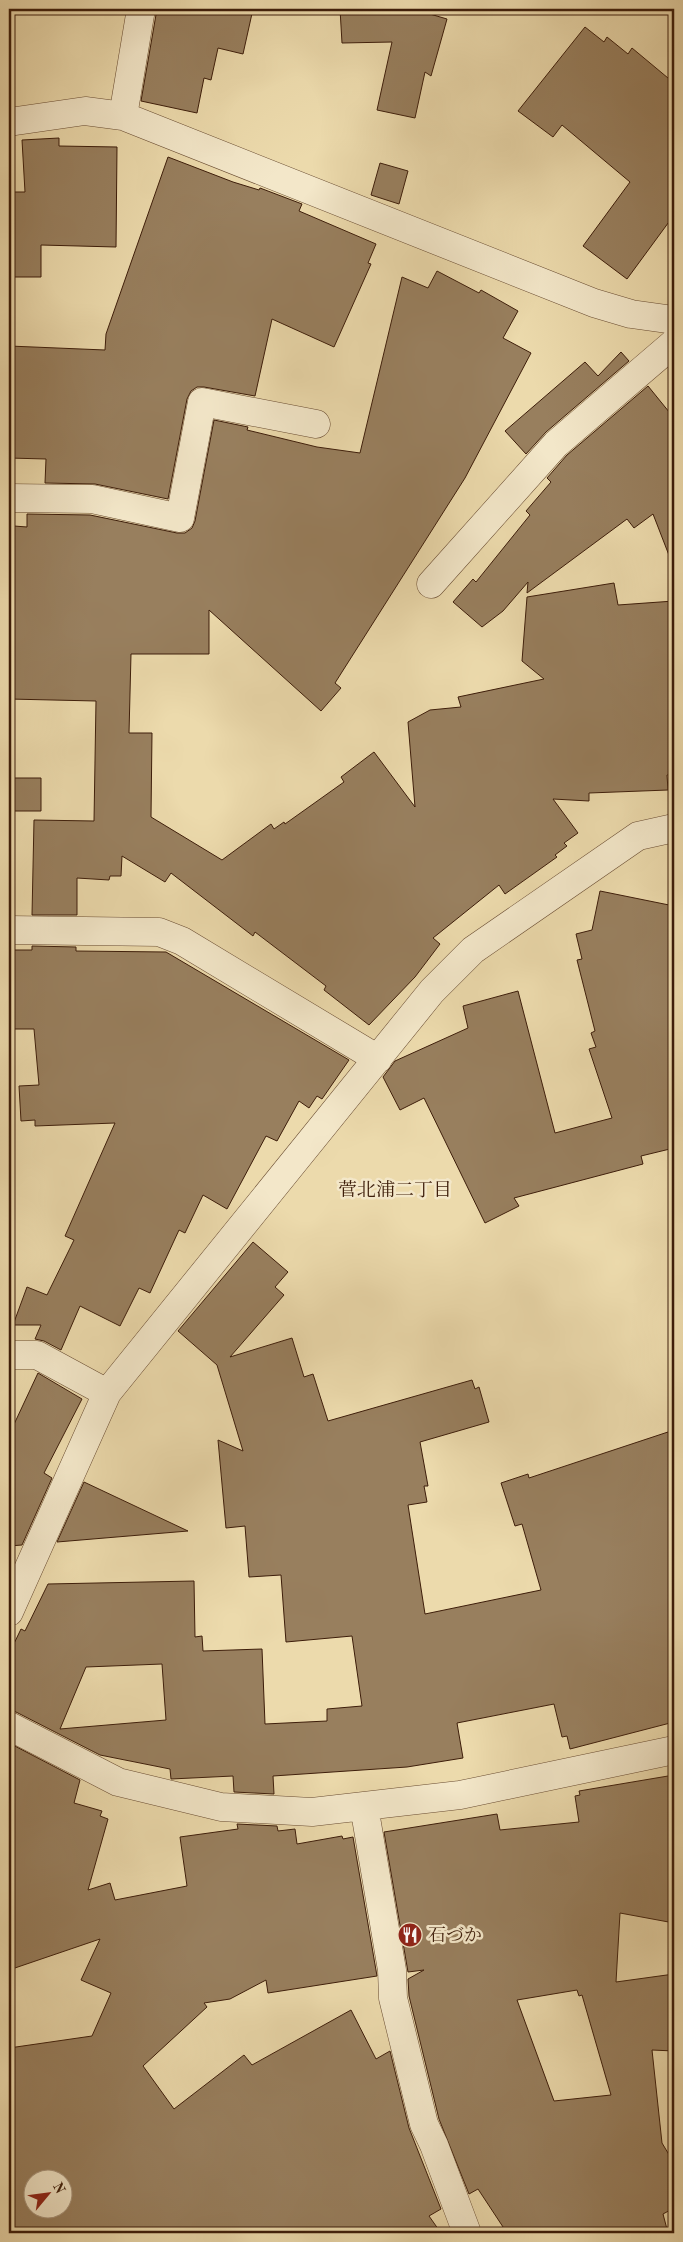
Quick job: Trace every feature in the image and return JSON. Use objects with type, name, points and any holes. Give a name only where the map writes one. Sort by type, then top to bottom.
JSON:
[{"type":"street","points":[[123,116],[141,9]]},
{"type":"street","points":[[9,122],[85,111],[123,116],[594,302],[630,314],[674,320]]},
{"type":"street","points":[[431,584],[556,444],[674,343]]},
{"type":"street","points":[[9,498],[92,499],[180,518],[202,402],[316,424]]},
{"type":"street","points":[[9,1612],[107,1392],[432,991],[473,950],[638,836],[674,828]]},
{"type":"street","points":[[9,930],[159,932],[182,941],[378,1059]]},
{"type":"street","points":[[9,1354],[37,1355],[107,1392]]},
{"type":"street","points":[[9,1726],[118,1782],[221,1807],[312,1812],[460,1795],[674,1750]]},
{"type":"street","points":[[364,1806],[392,1970],[393,1998],[424,2124],[434,2145],[467,2233]]},
{"type":"building","points":[[157,9],[253,9],[243,54],[218,48],[211,80],[204,78],[197,113],[141,101]]},
{"type":"building","points":[[340,9],[413,9],[447,19],[431,76],[425,72],[415,118],[377,110],[392,42],[342,43]]},
{"type":"building","points":[[585,27],[604,42],[607,37],[628,54],[632,48],[674,83],[674,215],[627,279],[583,246],[630,182],[562,125],[553,137],[518,111]]},
{"type":"building","points":[[59,138],[59,146],[117,147],[116,247],[41,245],[41,277],[9,277],[9,205],[14,205],[14,192],[25,192],[22,140]]},
{"type":"building","points":[[168,157],[233,182],[259,190],[260,188],[302,204],[299,211],[376,244],[368,263],[371,264],[334,347],[272,319],[255,396],[204,387],[197,387],[191,391],[187,399],[168,499],[95,484],[45,483],[46,459],[9,458],[9,346],[105,350],[106,334]]},
{"type":"building","points":[[380,163],[408,171],[399,204],[371,195]]},
{"type":"building","points":[[437,271],[479,293],[481,290],[518,311],[503,338],[531,353],[465,478],[335,683],[341,688],[321,711],[209,610],[209,654],[131,654],[129,733],[152,733],[151,817],[222,860],[271,824],[274,829],[284,822],[285,824],[344,782],[341,777],[374,752],[415,807],[408,722],[430,710],[461,707],[458,697],[544,679],[522,661],[527,597],[614,583],[618,605],[674,601],[674,774],[667,775],[668,790],[589,793],[589,801],[553,799],[578,833],[564,843],[567,846],[555,855],[557,857],[505,894],[499,885],[433,938],[440,944],[415,977],[369,1025],[324,990],[326,986],[255,932],[253,936],[171,873],[165,882],[122,856],[121,876],[110,876],[109,880],[77,878],[77,915],[32,915],[34,820],[94,821],[96,701],[9,699],[9,600],[14,526],[27,527],[27,514],[90,515],[185,533],[192,528],[195,521],[214,420],[248,427],[247,430],[317,447],[360,453],[402,277],[428,288]]},
{"type":"building","points":[[621,352],[629,361],[546,432],[526,454],[505,431],[585,362],[598,376]]},
{"type":"building","points":[[648,386],[674,418],[674,562],[672,563],[653,514],[634,528],[627,519],[527,593],[528,582],[503,611],[482,627],[453,602],[473,579],[476,582],[530,515],[526,511],[551,482],[547,478],[567,455]]},
{"type":"building","points":[[9,778],[41,778],[41,811],[9,811]]},
{"type":"building","points":[[600,891],[674,906],[674,1148],[641,1156],[643,1164],[514,1198],[519,1206],[485,1223],[424,1098],[400,1110],[383,1077],[395,1061],[468,1028],[463,1006],[518,991],[555,1133],[612,1118],[589,1049],[596,1047],[591,1033],[595,1031],[577,960],[582,959],[576,934],[592,930]]},
{"type":"building","points":[[32,946],[76,947],[76,951],[166,952],[349,1060],[322,1099],[317,1096],[309,1108],[299,1101],[277,1141],[266,1136],[227,1209],[203,1195],[185,1233],[179,1230],[150,1293],[139,1288],[120,1326],[80,1306],[61,1350],[44,1341],[35,1339],[41,1325],[13,1325],[27,1287],[47,1295],[74,1240],[65,1236],[115,1123],[35,1126],[35,1120],[21,1121],[19,1086],[39,1085],[34,1029],[9,1029],[9,950],[32,950]]},
{"type":"building","points":[[253,1242],[288,1272],[275,1287],[284,1295],[230,1357],[292,1338],[304,1377],[313,1374],[328,1421],[472,1380],[475,1389],[479,1387],[489,1422],[420,1442],[428,1486],[424,1486],[427,1502],[408,1505],[425,1614],[541,1590],[522,1524],[515,1526],[501,1483],[528,1474],[529,1478],[674,1430],[674,1722],[570,1749],[567,1736],[562,1737],[554,1704],[457,1723],[463,1758],[407,1767],[273,1776],[274,1794],[234,1792],[233,1776],[171,1779],[170,1769],[100,1755],[9,1710],[13,1700],[9,1693],[9,1654],[21,1629],[25,1631],[48,1584],[194,1581],[195,1637],[202,1636],[203,1651],[262,1649],[265,1724],[327,1721],[327,1709],[362,1706],[352,1636],[286,1642],[281,1575],[249,1577],[245,1526],[226,1528],[218,1440],[243,1451],[217,1365],[178,1331]],"holes":[[[162,1664],[166,1720],[60,1729],[86,1667]]]},
{"type":"building","points":[[38,1373],[82,1399],[44,1473],[52,1478],[22,1545],[9,1546],[9,1435]]},
{"type":"building","points":[[84,1482],[188,1531],[57,1542]]},
{"type":"building","points":[[9,1743],[80,1780],[74,1803],[102,1811],[100,1816],[108,1819],[88,1890],[110,1883],[115,1900],[187,1886],[180,1837],[238,1829],[237,1824],[277,1826],[278,1831],[295,1829],[297,1844],[342,1836],[343,1839],[353,1837],[377,1976],[268,1993],[266,1980],[230,1999],[204,2003],[207,2007],[143,2066],[174,2109],[244,2055],[252,2065],[351,2010],[376,2059],[390,2051],[409,2128],[441,2209],[429,2216],[441,2233],[9,2233],[9,2048],[92,2036],[111,1993],[81,1980],[100,1939],[9,1970]]},
{"type":"building","points":[[674,1775],[674,1923],[620,1913],[616,1982],[674,1974],[674,2051],[652,2050],[662,2143],[674,2163],[674,2208],[663,2214],[668,2233],[507,2233],[478,2189],[469,2194],[439,2119],[409,1996],[408,1979],[424,1970],[408,1972],[384,1832],[497,1814],[500,1830],[579,1822],[575,1796],[580,1795],[579,1791]],"holes":[[[577,1990],[579,1996],[582,1995],[611,2095],[554,2101],[517,2000]]]},
{"type":"place","name":"石づか","points":[[410,1935]]},
{"type":"district","name":"菅北浦二丁目","points":[[395,1189]]}]
